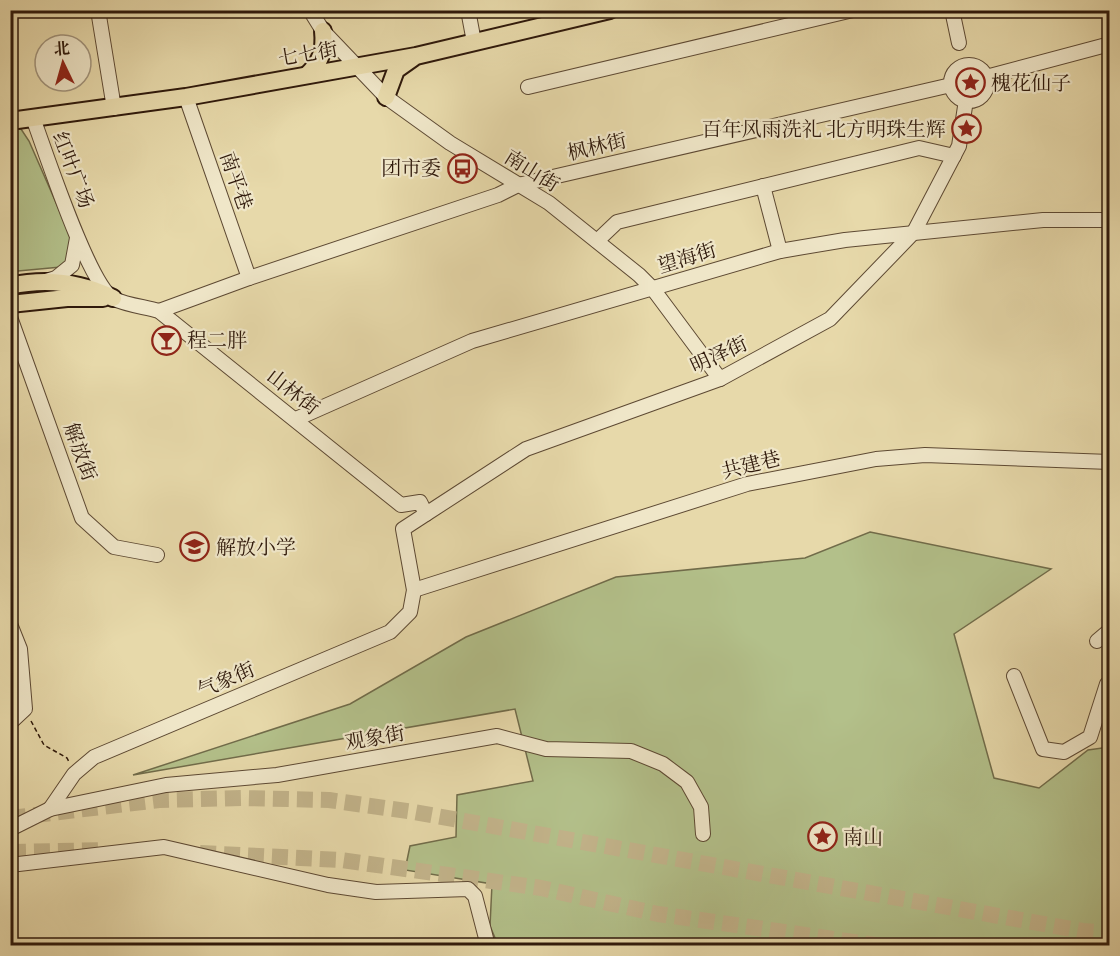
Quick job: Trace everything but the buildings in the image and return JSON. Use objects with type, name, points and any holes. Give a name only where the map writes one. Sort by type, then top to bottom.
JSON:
[{"type":"main road","name":"七七街","points":[[10,121],[186,97],[416,56],[610,10]]},
{"type":"main road","points":[[307,75],[321,57],[324,47],[323,31]]},
{"type":"main road","points":[[386,97],[396,70],[416,56]]},
{"type":"main road","points":[[10,286],[44,282],[76,284],[113,298]]},
{"type":"main road","points":[[10,304],[67,298],[113,298]]},
{"type":"street","points":[[98,10],[114,108]]},
{"type":"street","name":"南山街","points":[[310,10],[323,31],[386,97],[450,143],[549,203],[653,289],[720,379]]},
{"type":"street","points":[[468,10],[474,42]]},
{"type":"street","points":[[528,87],[853,10]]},
{"type":"street","points":[[952,10],[961,55],[951,85],[959,98],[975,100],[983,95],[987,86],[986,77],[981,70],[961,55]]},
{"type":"street","points":[[986,77],[1110,44]]},
{"type":"street","name":"枫林街","points":[[159,311],[249,278],[498,195],[518,185],[951,85]]},
{"type":"street","name":"南平巷","points":[[186,97],[249,278]]},
{"type":"street","name":"明泽街","points":[[426,514],[526,448],[720,379],[830,319],[914,232],[957,151],[966,100]]},
{"type":"street","name":"红叶广场","points":[[33,118],[77,236]]},
{"type":"street","points":[[597,241],[617,222],[919,148],[957,151]]},
{"type":"street","points":[[763,186],[780,251]]},
{"type":"street","name":"望海街","points":[[296,419],[472,341],[780,251],[914,232],[1043,220],[1110,220]]},
{"type":"street","points":[[44,282],[56,278],[72,265],[77,236]]},
{"type":"street","points":[[77,236],[99,282],[113,298]]},
{"type":"street","name":"山林街","points":[[113,298],[159,311],[401,505],[420,502],[426,514]]},
{"type":"street","name":"解放街","points":[[10,317],[82,518],[114,547],[157,555]]},
{"type":"street","name":"共建巷","points":[[414,590],[747,484],[876,459],[925,455],[1110,462]]},
{"type":"street","points":[[414,590],[403,529],[426,514]]},
{"type":"street","name":"气象街","points":[[50,809],[74,774],[94,757],[390,633],[410,612],[414,590]]},
{"type":"street","points":[[10,624],[20,649],[25,709],[10,723]]},
{"type":"street","points":[[1097,640],[1110,630]]},
{"type":"street","points":[[1014,676],[1043,749],[1064,752],[1090,737],[1110,683]]},
{"type":"street","name":"观象街","points":[[10,829],[50,809],[166,785],[277,775],[497,736],[546,749],[631,751],[663,764],[687,782],[701,807],[702,834]]},
{"type":"street","points":[[10,865],[164,847],[376,892],[468,889],[475,896],[488,945]]},
{"type":"path","points":[[25,709],[44,745],[67,758],[74,774]]},
{"type":"green space","points":[[10,127],[21,129],[29,141],[71,237],[72,258],[61,267],[18,271],[11,266]]},
{"type":"green space","points":[[870,532],[1051,569],[954,634],[994,778],[1039,788],[1088,750],[1109,747],[1109,945],[498,945],[490,926],[492,884],[405,870],[410,846],[456,837],[457,795],[533,781],[515,709],[133,775],[350,704],[466,637],[616,577],[805,558]]},
{"type":"tunnel","points":[[10,818],[159,800],[241,798],[329,800],[414,812],[1083,931],[1110,933]]},
{"type":"tunnel","points":[[10,852],[106,850]]},
{"type":"tunnel","points":[[200,853],[341,860],[541,888],[658,914],[883,946]]},
{"type":"place","name":"槐花仙子","points":[[970,83]]},
{"type":"place","name":"百年风雨洗礼 北方明珠生辉","points":[[967,129]]},
{"type":"place","name":"团市委","points":[[462,168]]},
{"type":"place","name":"程二胖","points":[[166,340]]},
{"type":"place","name":"解放小学","points":[[195,547]]},
{"type":"place","name":"南山","points":[[822,837]]}]
